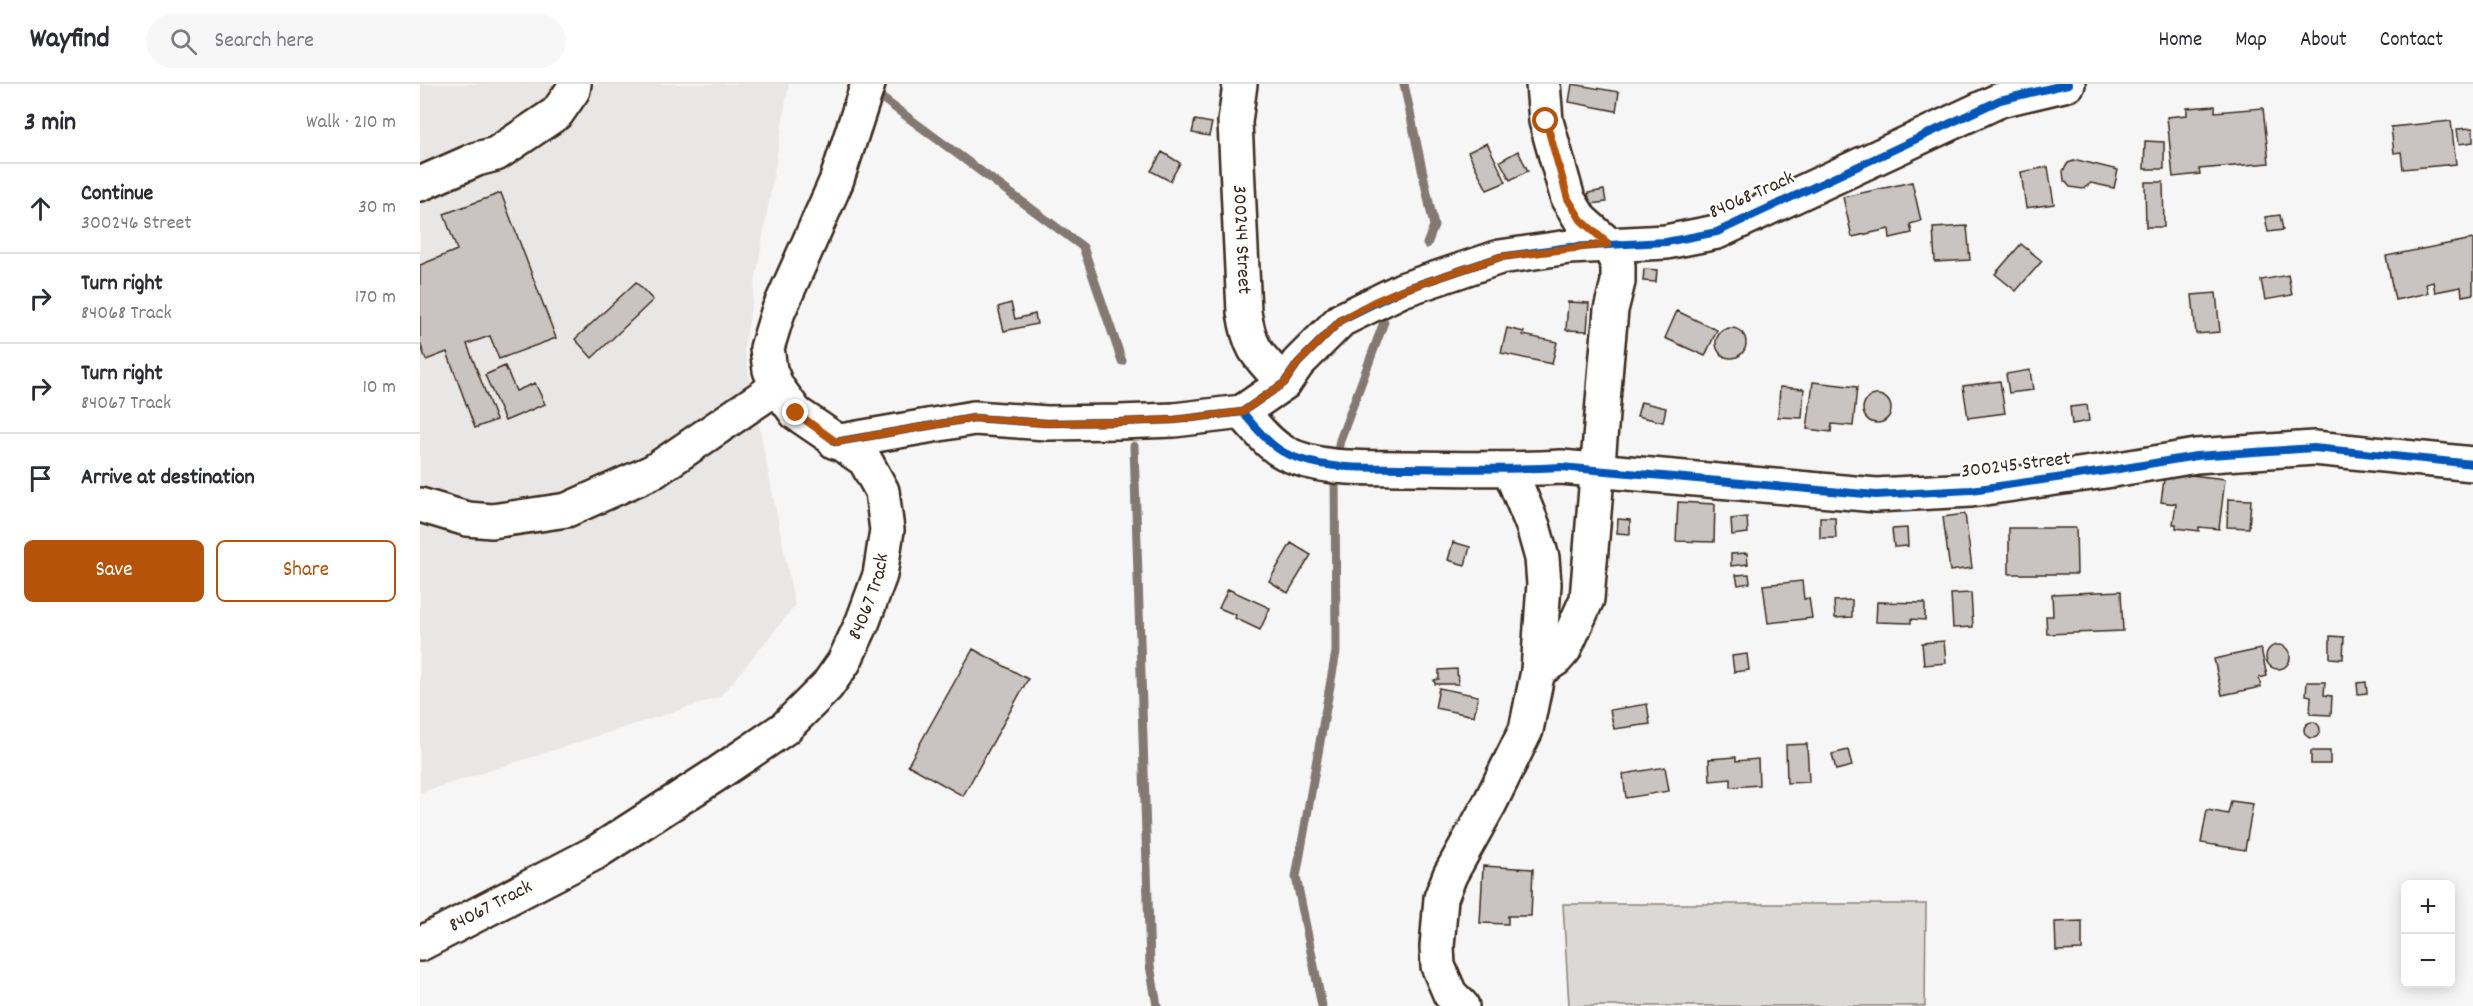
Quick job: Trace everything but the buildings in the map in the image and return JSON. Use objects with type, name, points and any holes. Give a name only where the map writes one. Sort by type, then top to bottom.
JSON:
[{"type":"street","points":[[420,184],[477,159],[496,154],[557,113],[573,90],[574,84]]},
{"type":"street","name":"84067 Track","points":[[420,944],[595,853],[784,728],[827,686],[844,662],[880,576],[887,530],[882,491],[865,460],[796,413],[777,387],[770,370],[767,348],[778,312],[836,182],[868,84]]},
{"type":"street","name":"300244 Street","points":[[1240,84],[1235,122],[1244,312],[1248,337],[1253,349],[1284,383]]},
{"type":"street","points":[[1538,671],[1556,659],[1564,650],[1587,599],[1611,310],[1618,282],[1618,265],[1608,244],[1581,220],[1568,199],[1546,121],[1543,84]]},
{"type":"street","name":"84068 Track","points":[[836,442],[974,418],[1047,423],[1119,422],[1174,420],[1242,412],[1284,383],[1298,363],[1341,320],[1402,290],[1500,257],[1608,244],[1666,243],[1717,232],[2000,100],[2068,84]]},
{"type":"street","points":[[420,505],[466,519],[492,521],[567,510],[654,471],[777,387]]},
{"type":"street","name":"300245 Street","points":[[1242,412],[1269,441],[1283,452],[1303,461],[1341,467],[1510,470],[1561,467],[1876,495],[1971,490],[2196,456],[2314,448],[2473,464]]},
{"type":"street","points":[[1462,1006],[1450,994],[1438,966],[1437,947],[1441,898],[1450,875],[1490,803],[1526,730],[1538,671],[1544,584],[1542,558],[1533,526],[1510,470]]},
{"type":"shaded area","points":[[420,84],[789,84],[744,349],[795,606],[720,697],[420,793]]},
{"type":"shaded area","points":[[1563,904],[1926,904],[1925,1006],[1569,1006]]},
{"type":"waterway","points":[[1404,84],[1434,226],[1427,244]]},
{"type":"waterway","points":[[871,90],[1083,247],[1122,361]]},
{"type":"waterway","points":[[1322,1006],[1296,877],[1336,652],[1335,466],[1340,440],[1384,322]]},
{"type":"waterway","points":[[1134,446],[1150,965],[1157,1006]]},
{"type":"cycle path","points":[[835,442],[974,418],[1047,423],[1119,422],[1174,420],[1242,412],[1284,383],[1298,363],[1341,320],[1402,290],[1500,257],[1569,247],[1666,242],[1717,232],[2000,100],[2068,84]]},
{"type":"cycle path","points":[[1242,412],[1273,445],[1285,453],[1299,459],[1329,465],[1360,468],[1464,469],[1561,467],[1876,495],[1971,490],[2196,456],[2314,448],[2473,464]]},
{"type":"route","points":[[796,413],[836,442],[974,418],[1047,423],[1119,422],[1174,420],[1242,412],[1265,399],[1284,383],[1298,363],[1341,320],[1374,302],[1438,277],[1500,257],[1608,244],[1581,220],[1568,199],[1546,121]]}]
